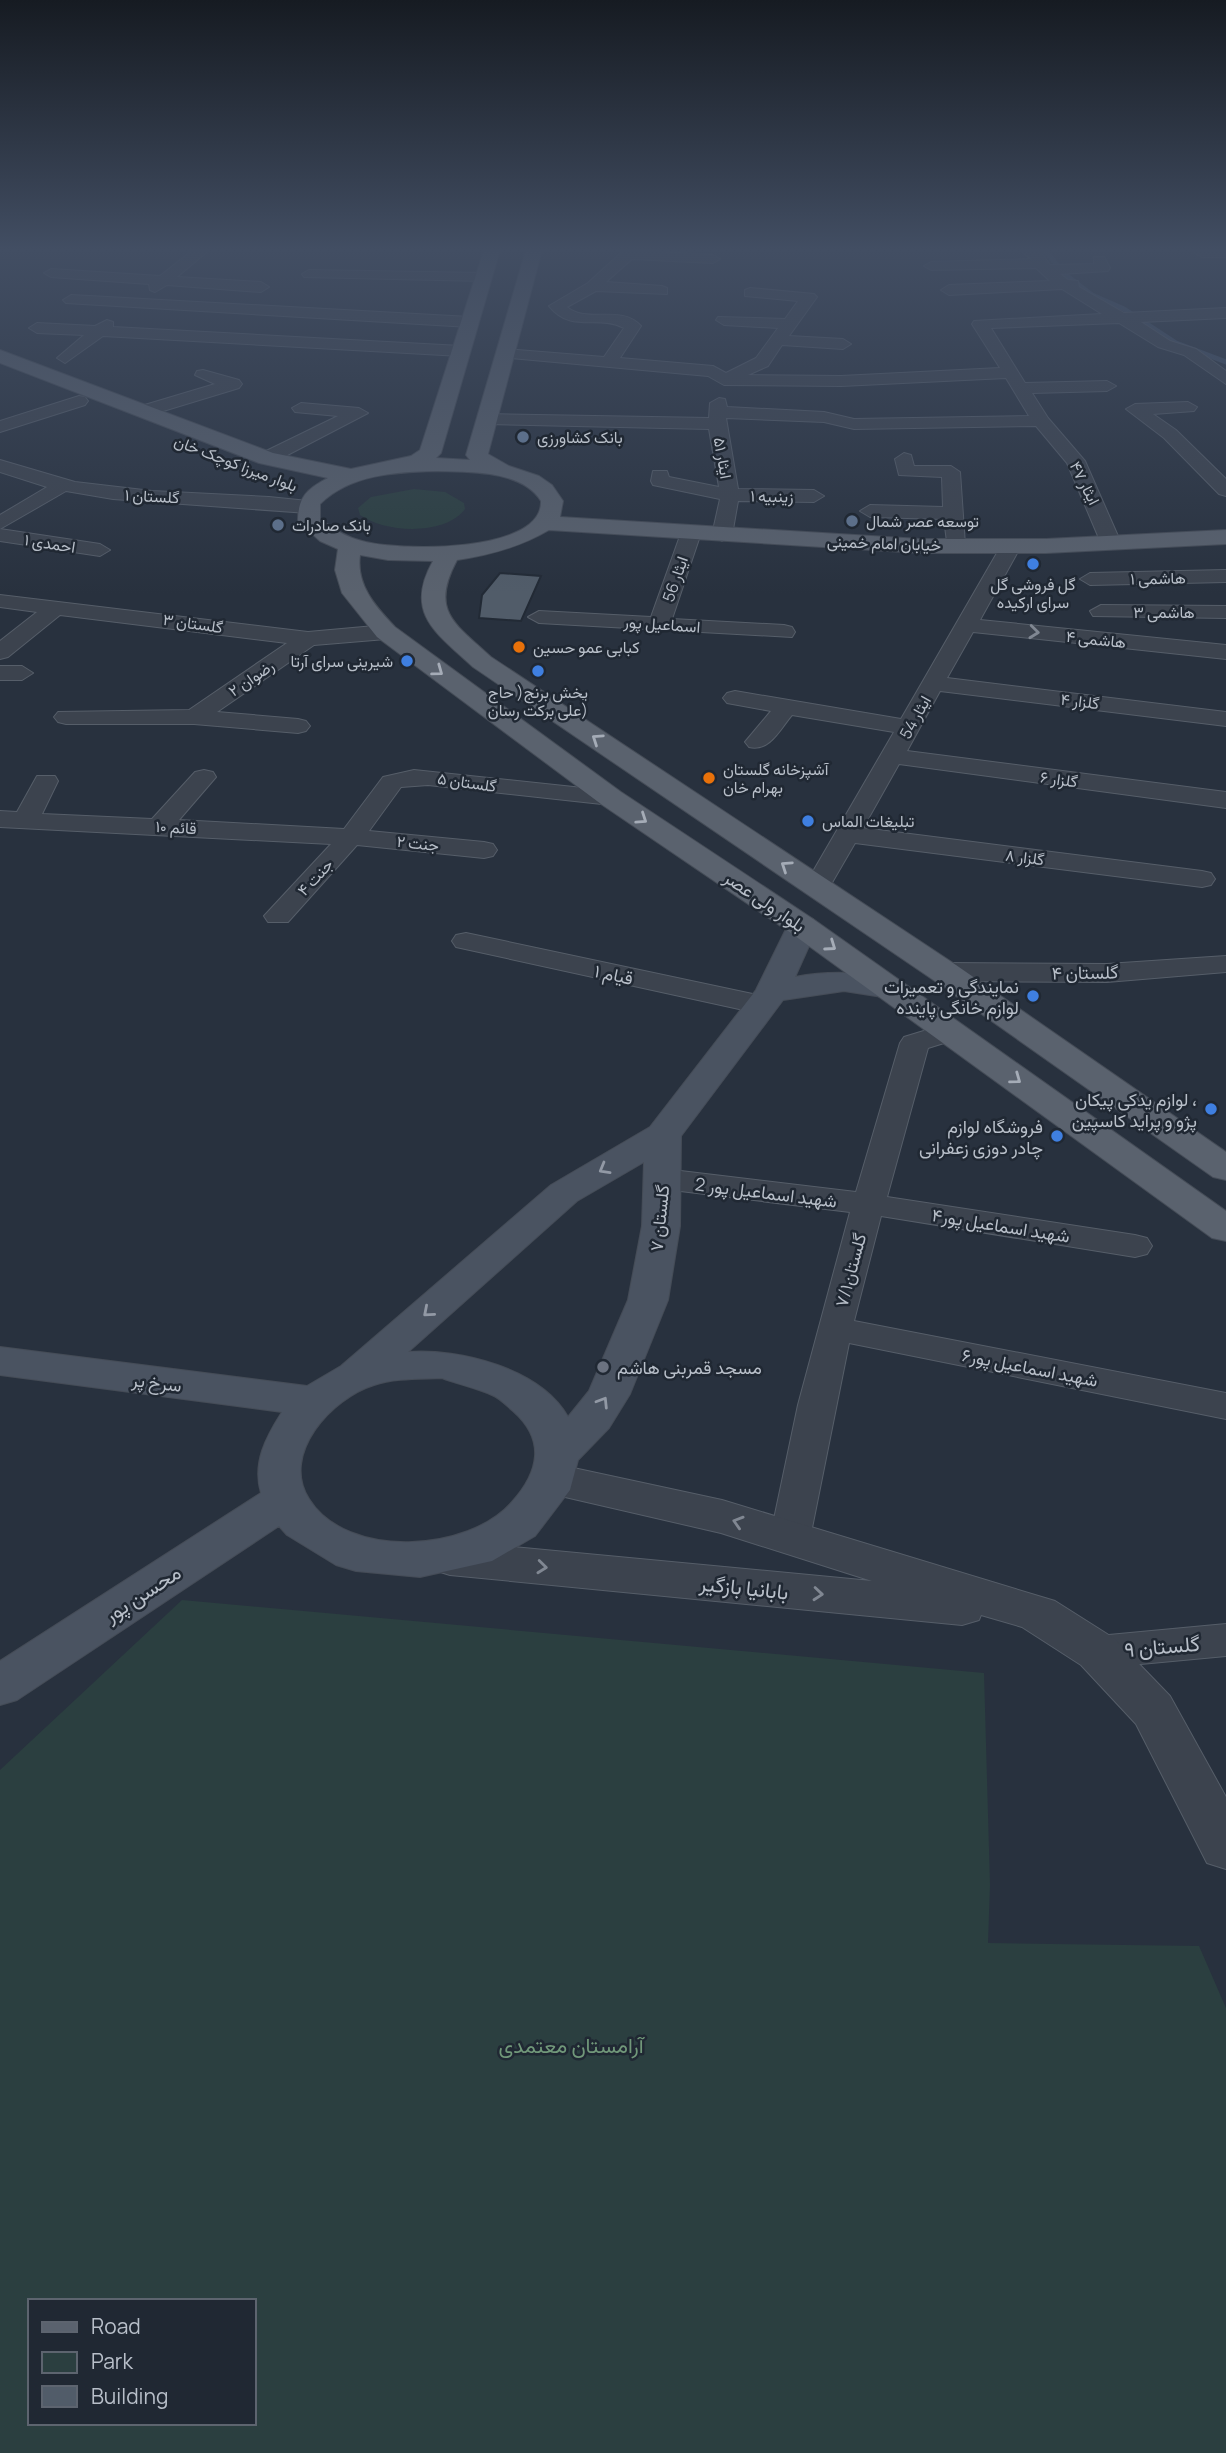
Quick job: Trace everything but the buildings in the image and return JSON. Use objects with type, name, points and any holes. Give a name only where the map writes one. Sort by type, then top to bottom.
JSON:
[{"type":"main road","name":"بلوار میرزا کوچک خان","points":[[22,364],[267,458],[352,477]]},
{"type":"main road","points":[[457,364],[430,453],[419,461],[352,477],[328,486],[311,502],[307,515],[314,527],[330,538],[351,545],[400,553],[450,553],[522,537],[543,523],[552,509],[547,494],[527,480],[504,472],[478,458],[502,364]]},
{"type":"main road","name":"بلوار میرزا کوچک خان","points":[[0,371],[302,488],[311,502]]},
{"type":"main road","points":[[393,467],[456,465],[504,472]]},
{"type":"main road","name":"خیابان امام خمینی","points":[[543,523],[722,535],[955,545],[1011,546],[1226,537]]},
{"type":"main road","points":[[351,545],[346,572],[349,585],[362,575],[377,569],[401,569],[418,572],[426,577],[434,590]]},
{"type":"main road","points":[[450,553],[437,572],[434,590],[439,621],[482,662],[944,972],[1226,1169]]},
{"type":"main road","name":"بلوار ولی عصر","points":[[349,585],[367,613],[386,632],[611,798],[802,926],[1226,1229]]},
{"type":"main road","points":[[332,1391],[407,1365],[444,1364],[480,1371],[511,1384],[536,1403],[552,1427],[557,1467],[540,1505],[517,1528],[486,1546],[450,1558],[400,1562],[353,1553],[314,1533],[283,1501],[279,1473],[285,1440],[297,1420],[564,1193],[663,1135],[767,999],[793,950],[802,926]]},
{"type":"main road","points":[[767,999],[842,979],[861,980],[890,988]]},
{"type":"main road","name":"گلستان ۷","points":[[557,1467],[609,1394],[649,1300],[661,1226],[663,1135]]},
{"type":"main road","name":"سرخ پر","points":[[0,1362],[332,1391]]},
{"type":"main road","name":"محسن پور","points":[[0,1686],[283,1501]]},
{"type":"street","points":[[604,364],[713,372],[720,403]]},
{"type":"street","points":[[720,403],[757,364]]},
{"type":"street","name":"ایثار ۴۷","points":[[1008,364],[1041,421],[1076,461],[1111,543]]},
{"type":"street","points":[[1207,364],[1226,379]]},
{"type":"street","points":[[144,411],[233,384],[203,375]]},
{"type":"street","points":[[720,403],[841,381],[1015,381],[1107,386]]},
{"type":"street","points":[[0,427],[79,401]]},
{"type":"street","points":[[487,419],[720,403],[799,401]]},
{"type":"street","points":[[720,403],[824,417],[854,424],[1041,421]]},
{"type":"street","name":"ایثار ۵۱","points":[[720,403],[730,495],[722,535]]},
{"type":"street","points":[[1188,407],[1135,409],[1170,434],[1226,490]]},
{"type":"street","points":[[267,458],[359,413],[301,408]]},
{"type":"street","points":[[904,459],[906,471],[951,472],[955,545]]},
{"type":"street","name":"گلستان ۱","points":[[1,468],[61,487],[100,493],[311,502]]},
{"type":"street","name":"زینبیه ۱","points":[[660,475],[660,481],[730,495],[814,496]]},
{"type":"street","name":"احمدی ۱","points":[[0,523],[61,487]]},
{"type":"street","points":[[870,511],[953,513]]},
{"type":"street","name":"ایثار 56","points":[[659,624],[691,533]]},
{"type":"street","name":"احمدی ۱","points":[[0,535],[100,550]]},
{"type":"street","name":"ایثار 54","points":[[817,887],[1011,546]]},
{"type":"street","name":"هاشمی ۱","points":[[1090,579],[1226,576]]},
{"type":"street","points":[[1167,577],[1199,649]]},
{"type":"street","name":"گلستان ۳","points":[[0,601],[308,639],[386,632]]},
{"type":"street","points":[[0,652],[56,607]]},
{"type":"street","name":"هاشمی ۳","points":[[1101,611],[1226,612]]},
{"type":"street","name":"اسماعیل پور","points":[[539,617],[784,632]]},
{"type":"street","name":"هاشمی ۴","points":[[967,625],[1226,652]]},
{"type":"street","name":"رضوان ۲","points":[[194,717],[308,639]]},
{"type":"street","name":"گلزار ۴","points":[[934,683],[1226,719]]},
{"type":"street","points":[[735,698],[909,727]]},
{"type":"street","points":[[757,742],[786,706]]},
{"type":"street","points":[[66,717],[194,717],[298,726]]},
{"type":"street","name":"گلزار ۶","points":[[893,756],[1226,800]]},
{"type":"street","points":[[160,826],[204,777]]},
{"type":"street","name":"گلستان ۵","points":[[351,836],[392,782],[403,778],[432,777],[450,782],[611,798]]},
{"type":"street","points":[[13,820],[46,781]]},
{"type":"street","name":"قائم ۱۰","points":[[13,820],[351,836]]},
{"type":"street","name":"گلزار ۸","points":[[848,834],[1202,879]]},
{"type":"street","name":"جنت ۲","points":[[351,836],[484,850]]},
{"type":"street","name":"جنت ۴","points":[[278,916],[351,836]]},
{"type":"street","name":"قیام ۱","points":[[466,940],[512,953],[767,999]]},
{"type":"street","name":"گلستان ۴","points":[[944,972],[1107,974],[1226,964]]},
{"type":"street","name":"گلستان۷/۱","points":[[790,1538],[835,1329],[915,1042],[950,1032]]},
{"type":"street","name":"شهید اسماعیل پور 2","points":[[664,1180],[868,1204]]},
{"type":"street","name":"شهید اسماعیل پور۴","points":[[868,1204],[1135,1246]]},
{"type":"street","name":"شهید اسماعیل پور۶","points":[[835,1329],[1226,1406]]},
{"type":"street","name":"بابانیا بازگیر","points":[[557,1467],[1038,1614],[1098,1652],[1153,1710],[1226,1847]]},
{"type":"street","name":"بابانیا بازگیر","points":[[450,1558],[1038,1614]]},
{"type":"street","name":"گلستان ۹","points":[[1098,1652],[1226,1640]]},
{"type":"green space","points":[[414,489],[445,492],[464,503],[465,509],[444,524],[414,529],[384,525],[360,515],[358,508],[371,497]]},
{"type":"green space","name":"آرامستان معتمدی","points":[[182,1600],[984,1673],[990,1885],[988,1943],[1199,1946],[1226,2008],[1226,2453],[0,2453],[0,1770]]},
{"type":"place","name":"بانک کشاورزی","points":[[523,437]]},
{"type":"place","name":"توسعه عصر شمال","points":[[852,521]]},
{"type":"place","name":"بانک صادرات","points":[[278,525]]},
{"type":"place","name":"گل فروشی گل سرای ارکیده","points":[[1033,564]]},
{"type":"place","name":"کبابی عمو حسین","points":[[519,647]]},
{"type":"place","name":"شیرینی سرای آرتا","points":[[407,661]]},
{"type":"place","name":"پخش برنج( حاج علی برکت رسان)","points":[[538,671]]},
{"type":"place","name":"آشپزخانه گلستان بهرام خان","points":[[709,778]]},
{"type":"place","name":"تبلیغات الماس","points":[[808,821]]},
{"type":"place","name":"نمایندگی و تعمیرات لوازم خانگی پاینده","points":[[1033,996]]},
{"type":"place","name":"لوازم یدکی پیکان ، پژو و پراید کاسپین","points":[[1211,1109]]},
{"type":"place","name":"فروشگاه لوازم چادر دوزی زعفرانی","points":[[1057,1136]]},
{"type":"place","name":"مسجد قمربنی هاشم","points":[[603,1367]]}]
